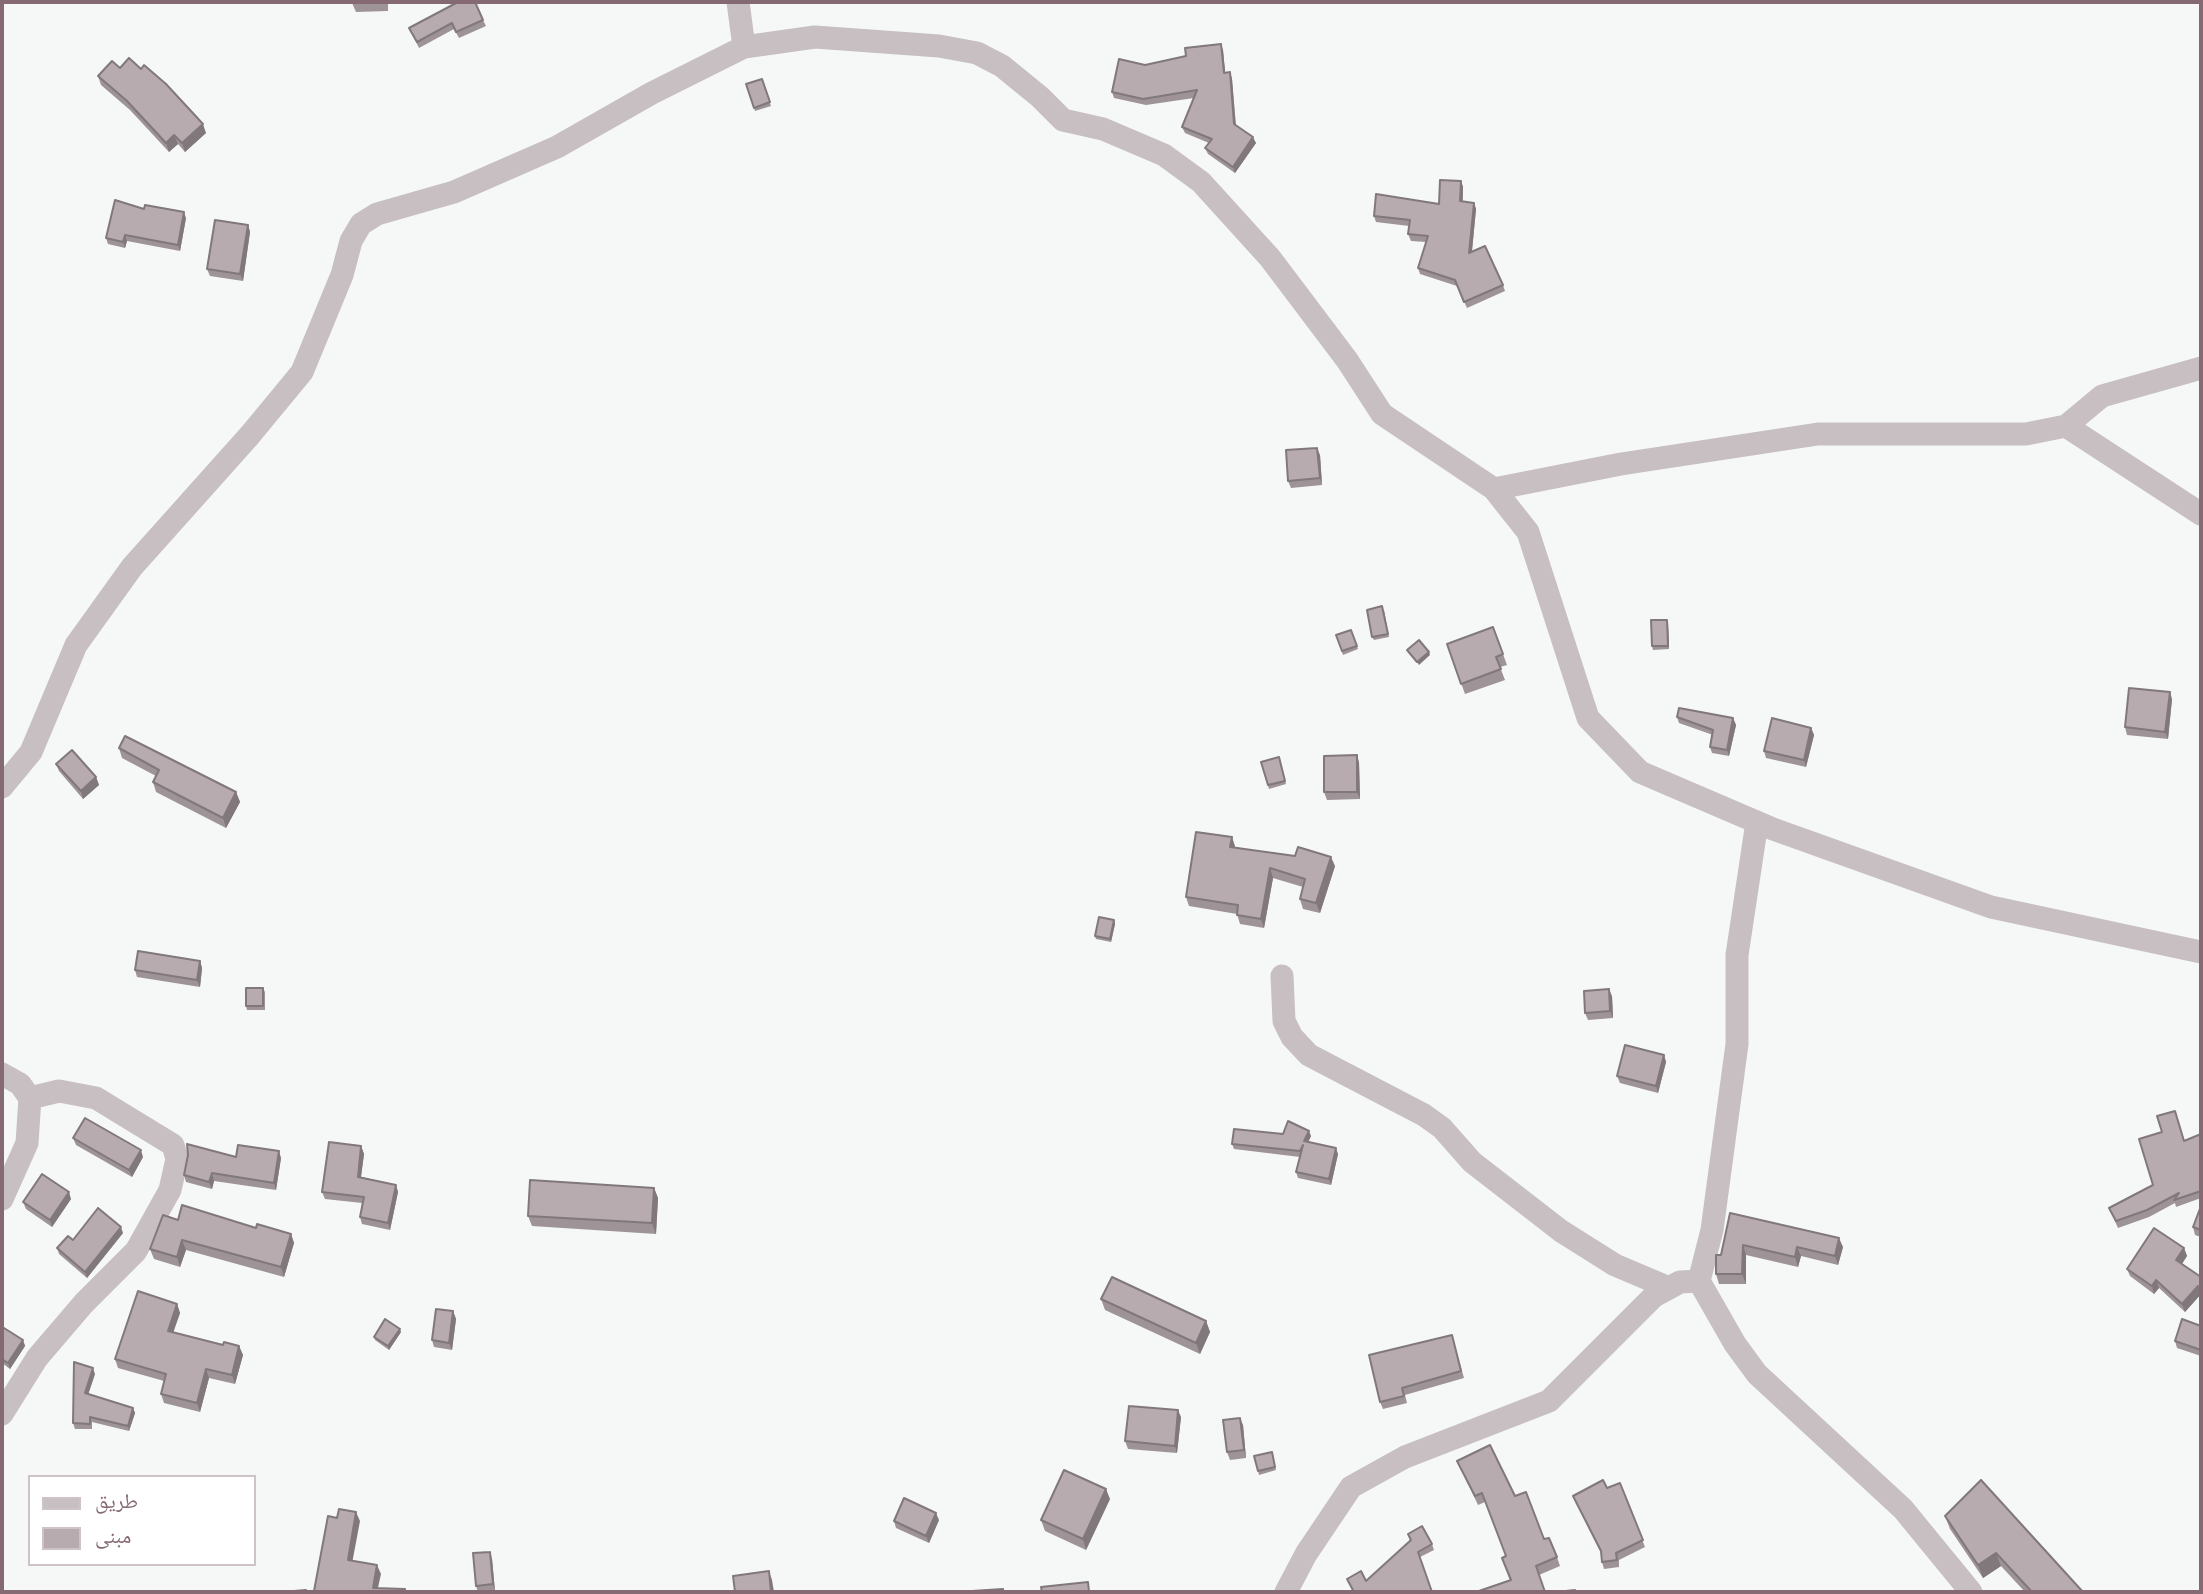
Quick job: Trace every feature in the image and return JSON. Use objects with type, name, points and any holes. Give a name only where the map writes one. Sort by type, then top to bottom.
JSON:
[{"type":"street","points":[[738,2],[744,47]]},
{"type":"street","points":[[2,787],[31,752],[76,646],[132,567],[250,435],[302,372],[342,275],[351,242],[361,224],[377,214],[454,192],[556,147],[652,93],[744,47],[815,37],[939,46],[976,52],[1021,82],[1063,120],[1103,130],[1164,155],[1201,182],[1270,258],[1347,360],[1382,414],[1494,489],[1528,532],[1588,718],[1640,772],[1757,822],[1991,907],[2201,952]]},
{"type":"street","points":[[1494,489],[1621,464],[1818,433],[2026,433],[2066,426],[2102,396],[2201,368]]},
{"type":"street","points":[[2066,426],[2201,514]]},
{"type":"street","points":[[1757,822],[1737,955],[1736,1055],[1712,1230],[1699,1282],[1756,1374],[1903,1509],[1971,1592]]},
{"type":"street","points":[[1283,976],[1284,1021],[1292,1037],[1309,1055],[1424,1115],[1442,1128],[1472,1162],[1561,1231],[1615,1265],[1667,1287]]},
{"type":"street","points":[[2,1074],[20,1084],[30,1098],[27,1143],[2,1199]]},
{"type":"street","points":[[2,1414],[37,1358],[84,1303],[136,1251],[170,1190],[177,1159],[173,1145],[96,1098],[59,1091],[30,1098]]},
{"type":"street","points":[[1286,1592],[1306,1554],[1351,1488],[1405,1457],[1549,1401],[1667,1287],[1680,1282],[1699,1282]]},
{"type":"building","points":[[458,2],[475,2],[483,20],[456,32],[452,23],[417,42],[409,28]]},
{"type":"building","points":[[1221,44],[1224,73],[1230,72],[1234,124],[1253,137],[1233,167],[1205,148],[1212,139],[1182,127],[1197,90],[1143,99],[1112,92],[1119,59],[1145,65],[1186,56],[1185,48]]},
{"type":"building","points":[[129,58],[141,69],[144,65],[166,84],[203,124],[182,143],[174,135],[166,143],[127,101],[98,76],[112,61],[120,68]]},
{"type":"building","points":[[762,79],[770,102],[754,108],[746,84]]},
{"type":"building","points":[[1440,180],[1461,181],[1460,201],[1474,203],[1469,253],[1485,246],[1503,285],[1464,302],[1455,280],[1418,268],[1428,236],[1408,234],[1410,220],[1374,216],[1376,194],[1439,204]]},
{"type":"building","points":[[115,200],[144,209],[145,205],[184,212],[178,245],[125,235],[123,242],[106,238]]},
{"type":"building","points":[[215,220],[248,225],[240,274],[207,269]]},
{"type":"building","points":[[1317,448],[1320,478],[1288,481],[1286,450]]},
{"type":"building","points":[[1382,606],[1388,634],[1372,637],[1367,610]]},
{"type":"building","points":[[1651,620],[1667,620],[1668,646],[1652,646]]},
{"type":"building","points":[[1493,627],[1503,654],[1496,657],[1501,669],[1461,684],[1447,644]]},
{"type":"building","points":[[1351,630],[1357,646],[1342,651],[1336,635]]},
{"type":"building","points":[[1419,640],[1429,652],[1417,662],[1407,650]]},
{"type":"building","points":[[2129,688],[2170,692],[2165,732],[2125,727]]},
{"type":"building","points":[[1679,708],[1733,718],[1727,750],[1710,747],[1713,730],[1677,717]]},
{"type":"building","points":[[1772,718],[1811,728],[1804,760],[1764,751]]},
{"type":"building","points":[[125,736],[236,792],[223,818],[153,782],[159,770],[119,748]]},
{"type":"building","points":[[72,750],[96,777],[81,791],[56,764]]},
{"type":"building","points":[[1357,755],[1357,792],[1324,792],[1324,756]]},
{"type":"building","points":[[1279,757],[1285,781],[1268,785],[1261,762]]},
{"type":"building","points":[[1196,832],[1232,837],[1230,847],[1295,856],[1298,847],[1331,857],[1316,903],[1300,899],[1305,879],[1270,868],[1261,919],[1237,915],[1238,905],[1186,897]]},
{"type":"building","points":[[1099,917],[1114,920],[1110,939],[1095,936]]},
{"type":"building","points":[[138,951],[200,961],[197,980],[135,970]]},
{"type":"building","points":[[246,988],[263,988],[263,1006],[246,1006]]},
{"type":"building","points":[[1609,989],[1610,1011],[1585,1013],[1584,991]]},
{"type":"building","points":[[1625,1045],[1664,1055],[1656,1086],[1617,1076]]},
{"type":"building","points":[[2175,1111],[2184,1141],[2201,1134],[2201,1191],[2174,1200],[2179,1193],[2147,1210],[2116,1221],[2109,1208],[2153,1185],[2139,1139],[2162,1132],[2157,1116]]},
{"type":"building","points":[[85,1118],[141,1150],[129,1170],[73,1138]]},
{"type":"building","points":[[1288,1121],[1309,1131],[1304,1141],[1336,1148],[1329,1179],[1296,1172],[1303,1145],[1300,1151],[1232,1144],[1234,1129],[1283,1134]]},
{"type":"building","points":[[329,1142],[361,1146],[358,1177],[396,1185],[388,1223],[360,1217],[364,1197],[322,1192]]},
{"type":"building","points":[[187,1144],[236,1157],[238,1145],[279,1151],[274,1183],[212,1173],[209,1182],[184,1175]]},
{"type":"building","points":[[42,1174],[69,1192],[50,1220],[23,1202]]},
{"type":"building","points":[[530,1180],[654,1188],[652,1223],[528,1216]]},
{"type":"building","points":[[182,1205],[256,1228],[257,1224],[291,1234],[281,1267],[182,1240],[177,1257],[150,1249],[163,1215],[178,1220]]},
{"type":"building","points":[[2201,1206],[2201,1230],[2193,1227]]},
{"type":"building","points":[[98,1208],[121,1227],[85,1272],[57,1248],[68,1236],[73,1240]]},
{"type":"building","points":[[1730,1213],[1839,1238],[1835,1256],[1797,1247],[1795,1257],[1743,1245],[1742,1274],[1716,1274],[1716,1255],[1721,1255]]},
{"type":"building","points":[[2154,1228],[2184,1248],[2176,1260],[2201,1277],[2201,1288],[2198,1286],[2182,1304],[2156,1280],[2152,1286],[2127,1269]]},
{"type":"building","points":[[1112,1277],[1206,1321],[1196,1343],[1101,1299]]},
{"type":"building","points":[[138,1291],[177,1304],[168,1331],[223,1345],[224,1342],[239,1346],[232,1375],[206,1369],[197,1403],[161,1394],[166,1374],[115,1359]]},
{"type":"building","points":[[436,1309],[453,1311],[449,1343],[432,1340]]},
{"type":"building","points":[[385,1319],[400,1329],[388,1346],[374,1337]]},
{"type":"building","points":[[2182,1319],[2201,1326],[2201,1350],[2175,1341]]},
{"type":"building","points":[[4,1328],[23,1340],[8,1363],[2,1359]]},
{"type":"building","points":[[1452,1335],[1461,1371],[1402,1388],[1404,1396],[1380,1402],[1369,1355]]},
{"type":"building","points":[[74,1362],[93,1368],[85,1393],[133,1408],[128,1426],[90,1417],[90,1424],[73,1423]]},
{"type":"building","points":[[1129,1406],[1178,1410],[1175,1446],[1125,1441]]},
{"type":"building","points":[[1240,1418],[1244,1450],[1227,1452],[1223,1420]]},
{"type":"building","points":[[1490,1445],[1515,1496],[1526,1492],[1544,1539],[1549,1538],[1557,1557],[1536,1566],[1545,1592],[1476,1592],[1511,1580],[1502,1558],[1506,1556],[1482,1493],[1475,1496],[1457,1461]]},
{"type":"building","points":[[1272,1452],[1275,1467],[1258,1471],[1254,1456]]},
{"type":"building","points":[[1064,1470],[1106,1489],[1083,1539],[1041,1520]]},
{"type":"building","points":[[1603,1480],[1607,1488],[1620,1483],[1643,1540],[1616,1553],[1617,1560],[1602,1562],[1601,1551],[1573,1496]]},
{"type":"building","points":[[1981,1480],[2083,1592],[2032,1592],[1996,1553],[1978,1565],[1945,1516]]},
{"type":"building","points":[[904,1498],[936,1513],[926,1536],[894,1521]]},
{"type":"building","points":[[339,1509],[356,1512],[348,1560],[377,1565],[373,1588],[405,1589],[405,1592],[314,1591],[328,1516],[337,1518]]},
{"type":"building","points":[[1422,1526],[1432,1544],[1418,1552],[1432,1592],[1354,1592],[1347,1579],[1361,1571],[1366,1581],[1411,1540],[1408,1534]]},
{"type":"building","points":[[490,1552],[493,1584],[476,1586],[473,1553]]},
{"type":"building","points":[[769,1571],[771,1592],[735,1592],[733,1576]]},
{"type":"building","points":[[1088,1582],[1089,1592],[1042,1592],[1041,1587]]},
{"type":"building","points":[[1003,1589],[1003,1592],[956,1592]]}]
